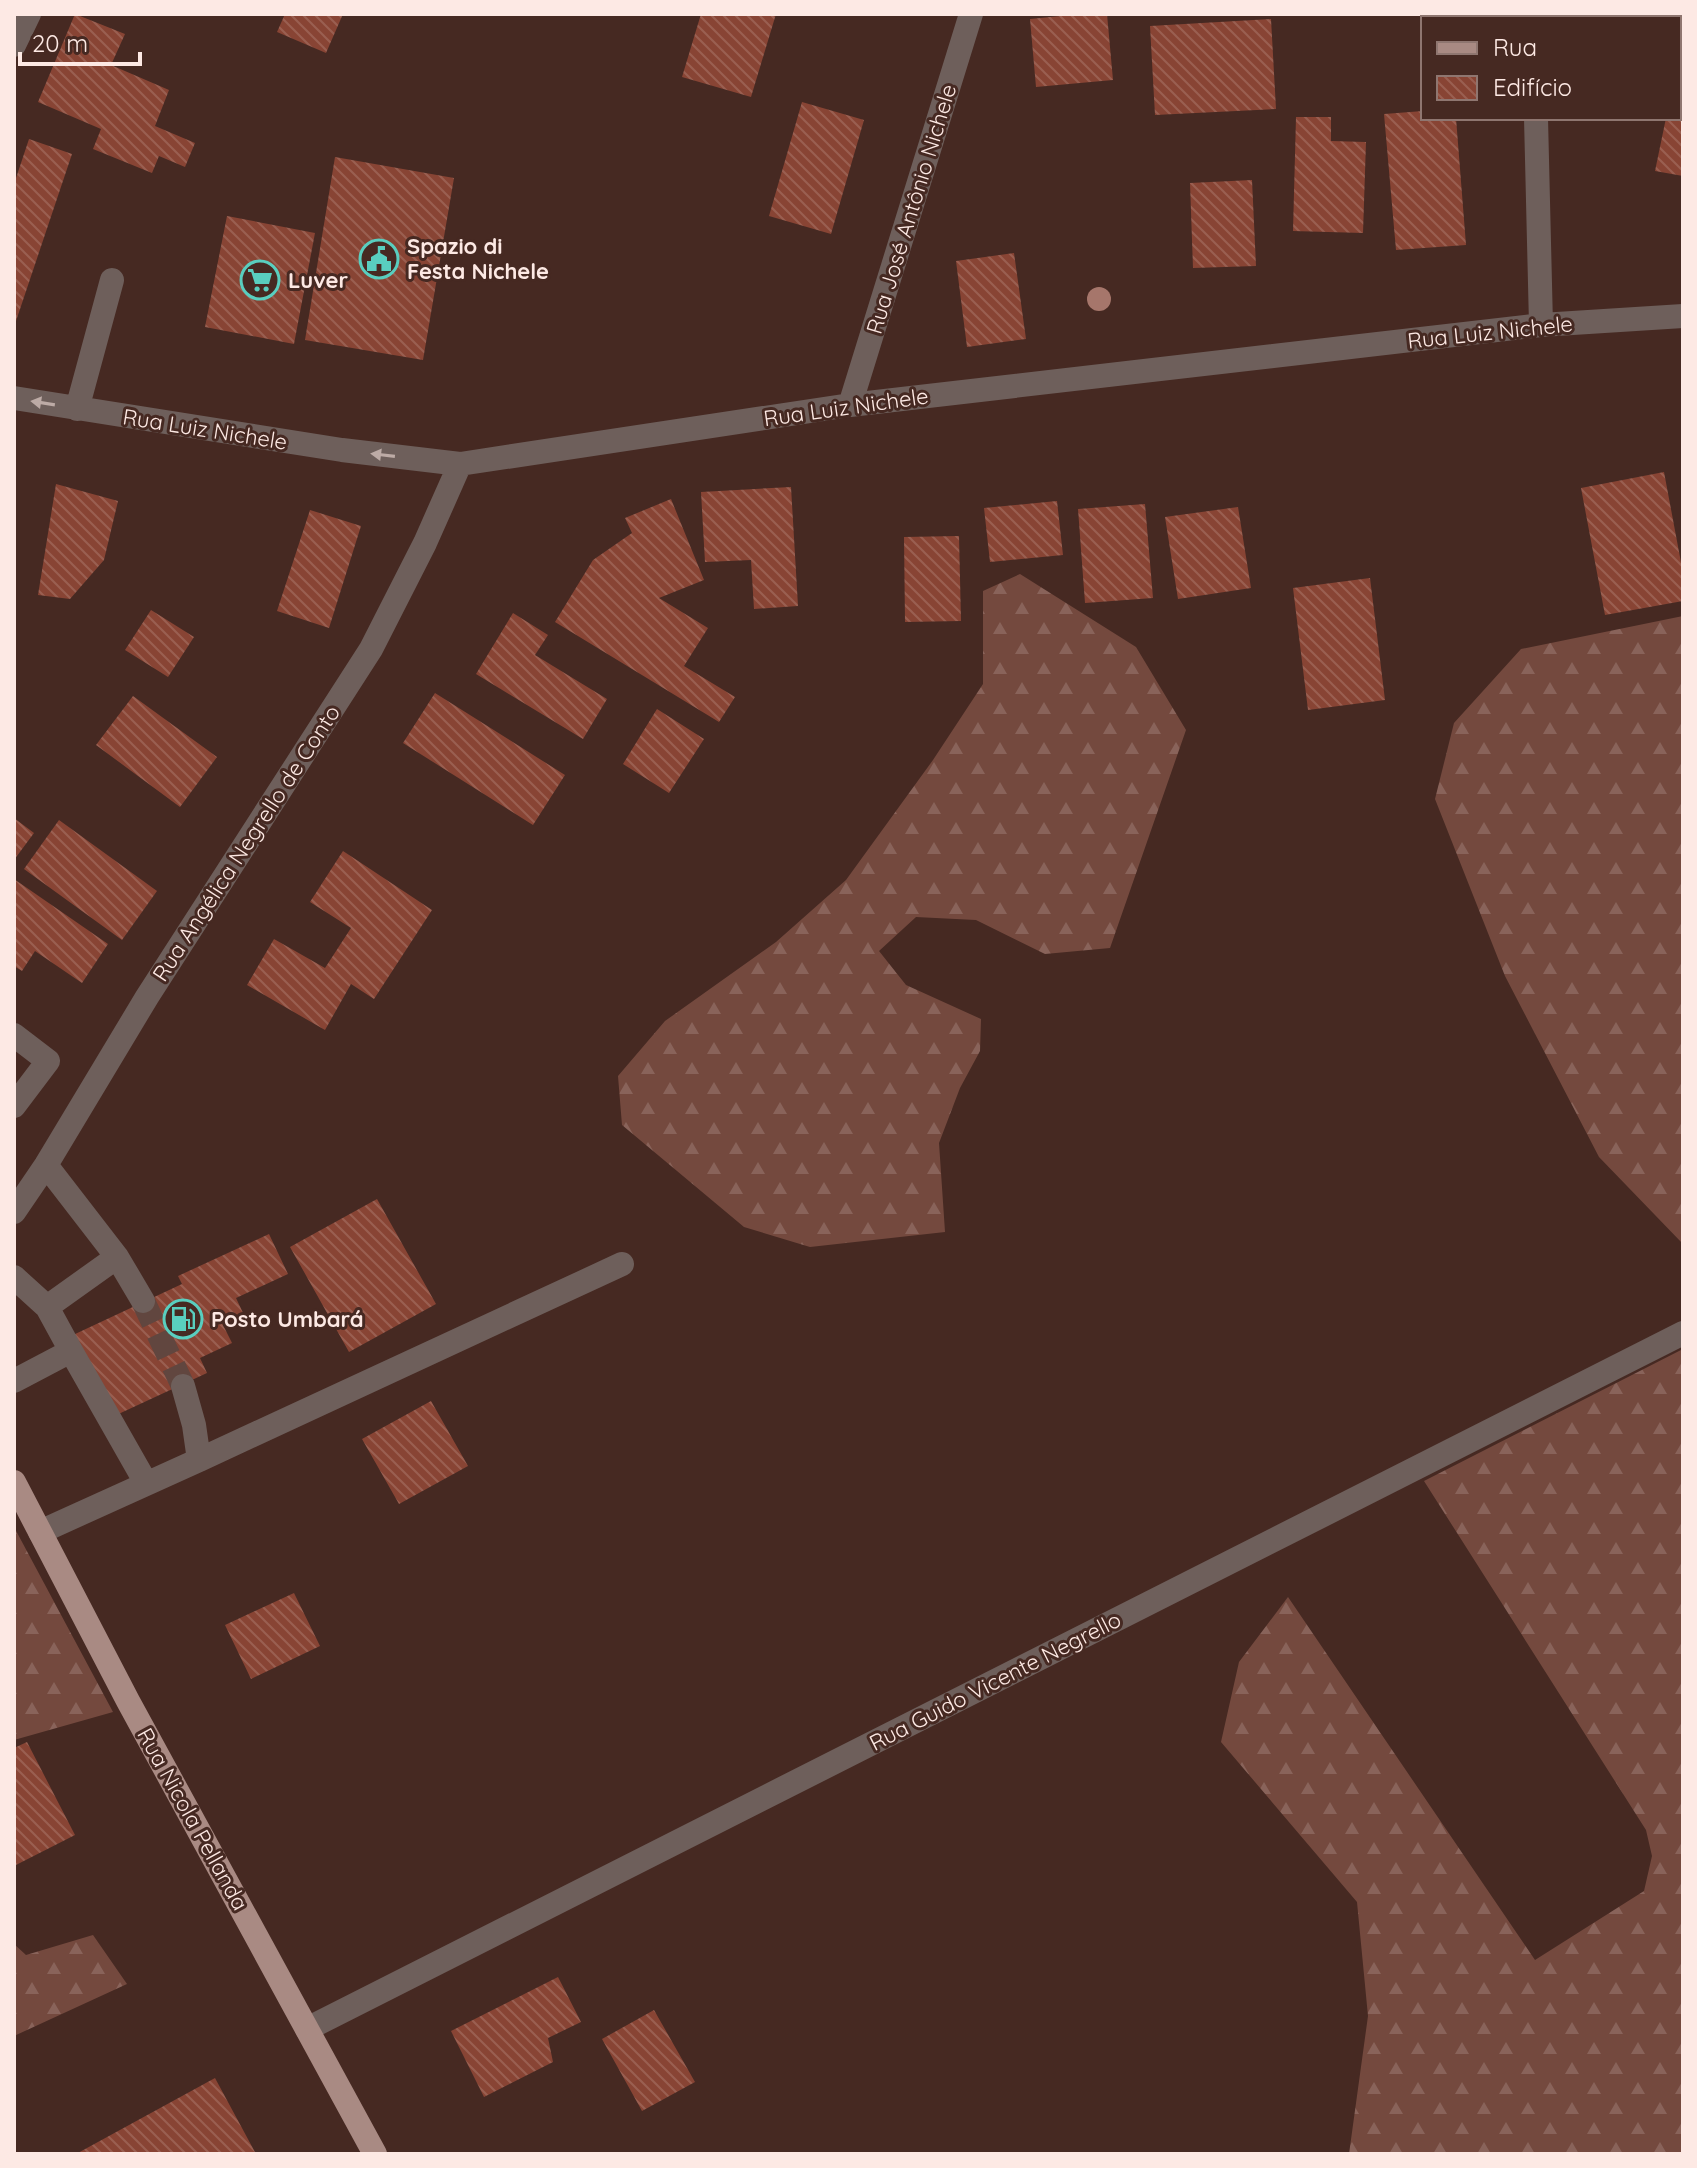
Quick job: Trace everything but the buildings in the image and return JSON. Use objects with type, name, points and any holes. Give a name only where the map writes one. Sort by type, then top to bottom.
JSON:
[{"type":"main road","name":"Rua Nicola Pellanda","points":[[14,1482],[375,2154]]},
{"type":"street","points":[[14,45],[29,14]]},
{"type":"street","name":"Rua José Antônio Nichele","points":[[850,405],[971,14]]},
{"type":"street","points":[[1536,120],[1541,325]]},
{"type":"street","points":[[77,409],[112,280]]},
{"type":"street","name":"Rua Luiz Nichele","points":[[14,398],[342,450],[460,464],[850,405],[1541,325],[1683,316]]},
{"type":"street","name":"Rua Angélica Negrello de Conto","points":[[14,1212],[46,1165],[147,997],[371,649],[425,543],[460,464]]},
{"type":"street","points":[[14,1035],[48,1061],[14,1106]]},
{"type":"street","points":[[46,1165],[117,1257],[143,1301]]},
{"type":"street","points":[[47,1307],[117,1257]]},
{"type":"street","points":[[40,1532],[622,1264]]},
{"type":"street","points":[[14,1277],[47,1307],[146,1483]]},
{"type":"street","name":"Rua Guido Vicente Negrello","points":[[307,2029],[1683,1333]]},
{"type":"street","points":[[14,1381],[71,1351]]},
{"type":"street","points":[[183,1386],[194,1425],[199,1460]]},
{"type":"green space","points":[[1020,574],[1136,647],[1186,730],[1110,948],[1045,954],[976,920],[916,917],[879,951],[906,985],[981,1019],[980,1051],[960,1088],[939,1143],[945,1232],[810,1247],[744,1227],[622,1125],[618,1076],[665,1021],[776,942],[846,880],[933,760],[983,684],[983,591]]},
{"type":"green space","points":[[1683,616],[1683,1244],[1599,1157],[1505,976],[1435,799],[1454,723],[1521,649]]},
{"type":"green space","points":[[1683,1349],[1683,2154],[1349,2154],[1368,2016],[1357,1902],[1221,1742],[1239,1662],[1288,1597],[1535,1960],[1644,1891],[1652,1856],[1646,1830],[1424,1481]]},
{"type":"green space","points":[[14,1527],[113,1712],[14,1740]]},
{"type":"green space","points":[[93,1935],[127,1984],[14,2036],[14,1944],[26,1955]]},
{"type":"tunnel","points":[[143,1301],[183,1386]]},
{"type":"place","name":"Spazio di Festa Nichele","points":[[379,259]]},
{"type":"place","name":"Luver","points":[[260,280]]},
{"type":"place","name":"Posto Umbará","points":[[183,1319]]}]
